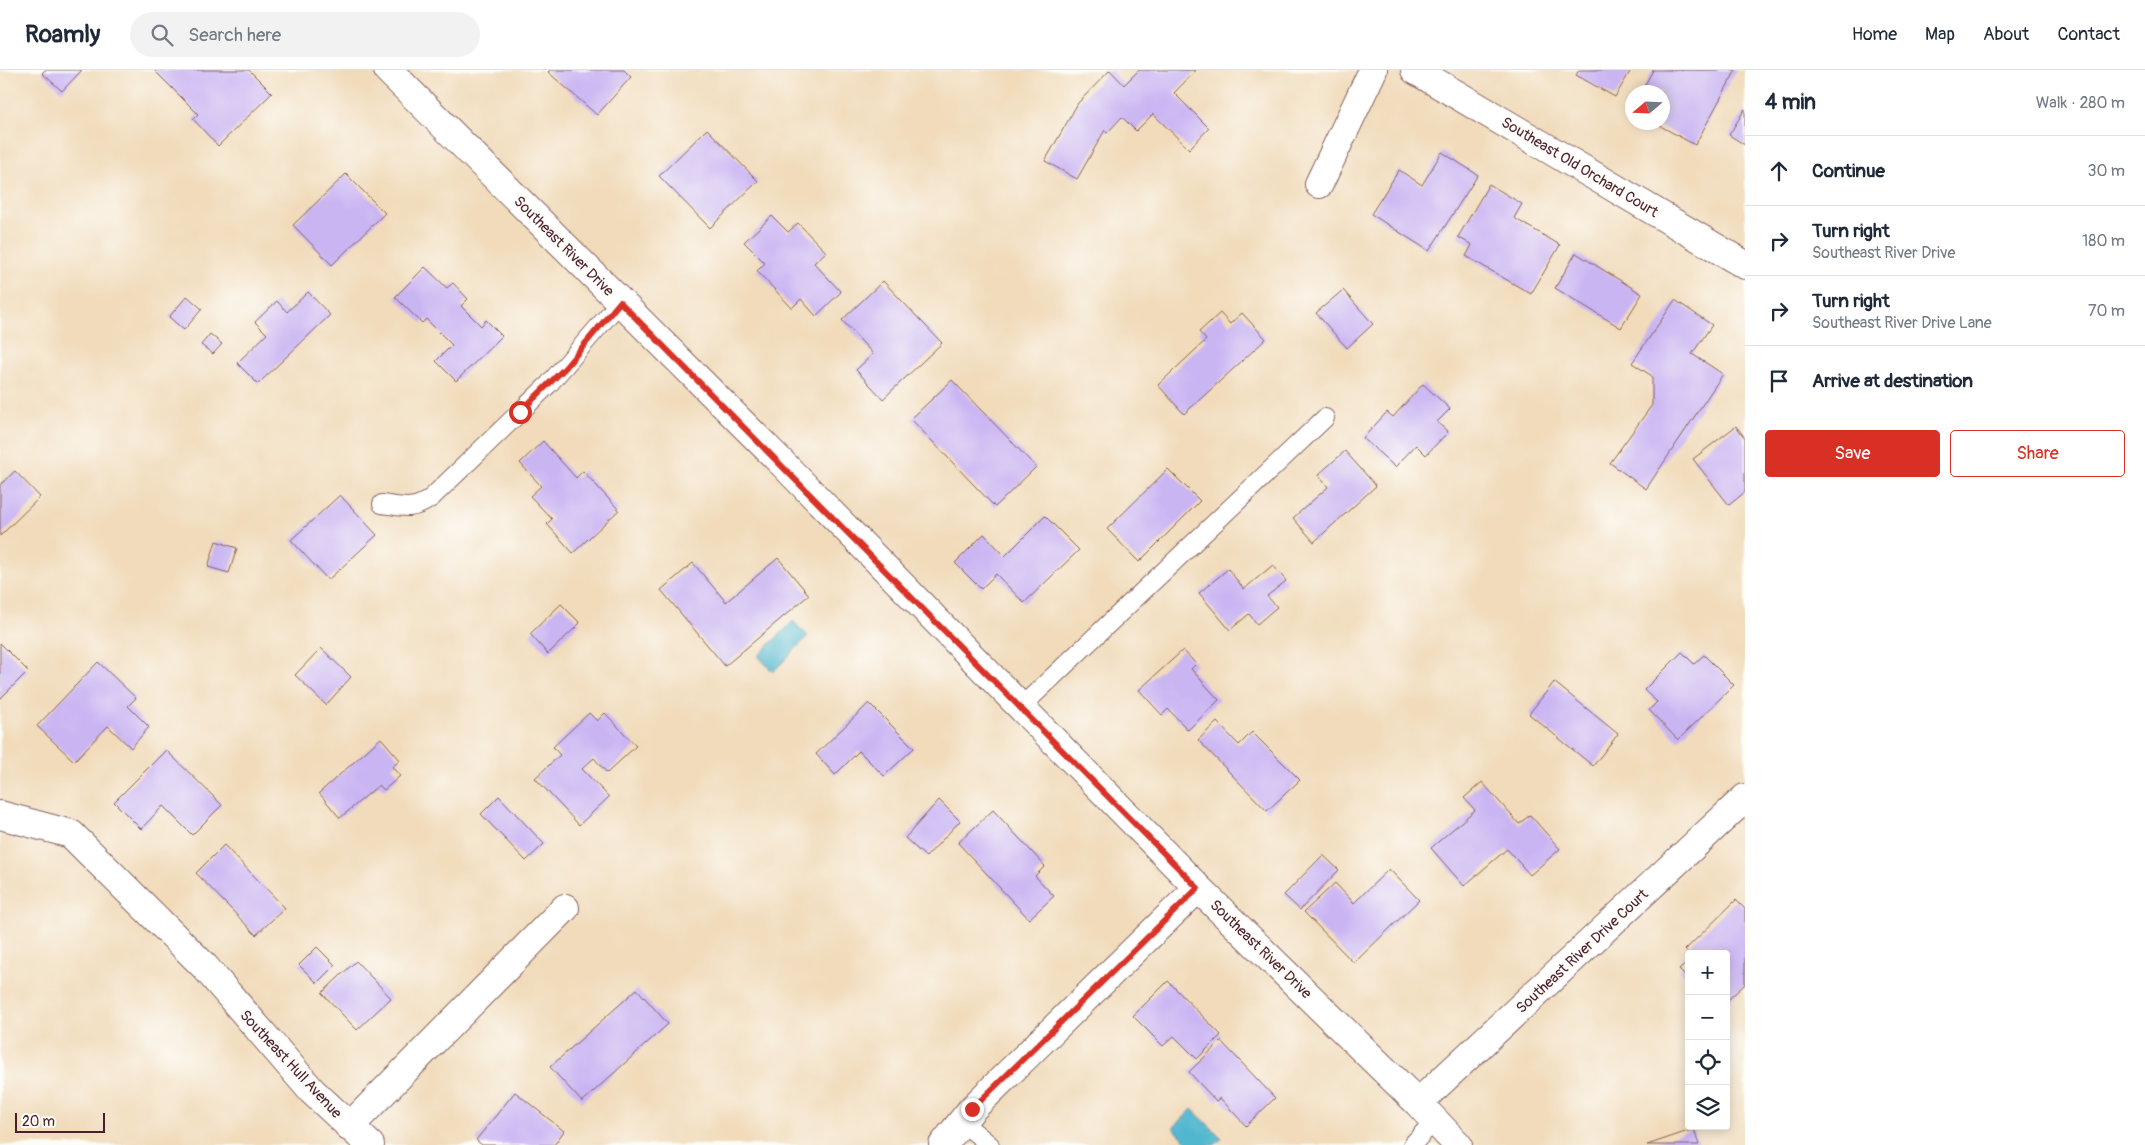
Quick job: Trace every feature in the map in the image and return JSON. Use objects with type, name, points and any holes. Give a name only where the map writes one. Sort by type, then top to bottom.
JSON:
[{"type":"street","name":"Southeast River Drive","points":[[388,70],[620,302],[1198,888],[1458,1145]]},
{"type":"street","points":[[1319,184],[1373,70]]},
{"type":"street","name":"Southeast Old Orchard Court","points":[[1415,70],[1745,264]]},
{"type":"street","name":"Southeast River Drive Court","points":[[1426,1112],[1745,798]]},
{"type":"street","name":"Southeast Hull Avenue","points":[[0,815],[71,834],[204,967],[300,1078],[349,1127],[565,908]]},
{"type":"street","points":[[943,1145],[972,1109],[1198,888]]},
{"type":"street","points":[[349,1127],[370,1145]]},
{"type":"lane","points":[[382,504],[409,508],[419,506],[431,498],[554,379],[620,302]]},
{"type":"lane","points":[[1021,707],[1218,522],[1325,418]]},
{"type":"lane","points":[[1412,1145],[1426,1112]]},
{"type":"lane","points":[[962,1122],[990,1145]]},
{"type":"water","points":[[793,621],[808,636],[773,672],[758,656]]},
{"type":"water","points":[[1192,1109],[1222,1138],[1215,1145],[1190,1145],[1173,1128]]},
{"type":"building","points":[[45,70],[82,70],[62,91],[42,73]]},
{"type":"building","points":[[154,70],[249,70],[272,93],[218,146],[193,119],[198,114]]},
{"type":"building","points":[[550,70],[624,70],[631,77],[597,115],[548,72]]},
{"type":"building","points":[[1110,70],[1124,85],[1139,70],[1196,70],[1174,93],[1209,128],[1189,149],[1153,114],[1136,131],[1122,117],[1107,133],[1105,130],[1077,179],[1045,161],[1078,103]]},
{"type":"building","points":[[1579,70],[1631,70],[1615,97],[1576,75]]},
{"type":"building","points":[[1653,70],[1736,70],[1695,145],[1668,130],[1670,130],[1670,85],[1645,85]]},
{"type":"building","points":[[1745,109],[1745,145],[1729,135]]},
{"type":"building","points":[[707,129],[758,181],[710,228],[659,176]]},
{"type":"building","points":[[1442,152],[1478,175],[1429,251],[1371,214],[1399,170],[1422,185]]},
{"type":"building","points":[[346,174],[385,213],[332,265],[293,225]]},
{"type":"building","points":[[1489,184],[1522,204],[1514,218],[1560,245],[1531,294],[1466,256],[1472,245],[1458,237]]},
{"type":"building","points":[[772,216],[788,232],[798,223],[826,252],[814,263],[841,292],[816,316],[801,299],[792,308],[757,271],[765,263],[744,242]]},
{"type":"building","points":[[1576,253],[1642,294],[1621,328],[1555,288]]},
{"type":"building","points":[[425,267],[447,288],[453,283],[468,299],[461,306],[481,326],[486,320],[502,336],[456,381],[436,361],[452,345],[426,319],[422,323],[395,297]]},
{"type":"building","points":[[883,281],[942,343],[883,399],[856,370],[873,354],[842,320]]},
{"type":"building","points":[[1343,290],[1373,324],[1347,348],[1316,313]]},
{"type":"building","points":[[308,292],[330,315],[258,384],[237,363],[267,334],[255,322],[277,301],[287,312]]},
{"type":"building","points":[[187,296],[202,309],[184,330],[169,317]]},
{"type":"building","points":[[1675,300],[1712,325],[1692,354],[1723,374],[1646,489],[1610,463],[1652,405],[1652,376],[1632,363]]},
{"type":"building","points":[[1220,313],[1230,324],[1242,313],[1266,339],[1184,414],[1158,385],[1206,340],[1199,332]]},
{"type":"building","points":[[210,334],[222,344],[213,354],[201,345]]},
{"type":"building","points":[[952,380],[1036,467],[995,507],[911,419]]},
{"type":"building","points":[[1423,384],[1450,409],[1437,422],[1448,432],[1426,455],[1416,445],[1395,467],[1363,438],[1387,412],[1393,417]]},
{"type":"building","points":[[1736,426],[1745,438],[1745,492],[1729,505],[1693,459]]},
{"type":"building","points":[[543,441],[576,478],[583,471],[619,510],[573,553],[547,524],[552,519],[530,496],[541,486],[520,463]]},
{"type":"building","points":[[1345,451],[1376,486],[1314,542],[1293,518],[1328,487],[1318,475]]},
{"type":"building","points":[[1168,469],[1200,501],[1139,562],[1107,529]]},
{"type":"building","points":[[15,471],[40,497],[0,536],[0,485]]},
{"type":"building","points":[[340,495],[377,535],[328,580],[291,540]]},
{"type":"building","points":[[1045,516],[1079,550],[1024,603],[996,574],[981,589],[955,563],[984,534],[1005,556]]},
{"type":"building","points":[[216,541],[237,548],[229,573],[208,567]]},
{"type":"building","points":[[778,558],[809,595],[725,666],[661,590],[693,563],[726,602]]},
{"type":"building","points":[[1273,565],[1286,581],[1267,596],[1277,607],[1257,624],[1249,614],[1230,630],[1199,593],[1228,569],[1244,589]]},
{"type":"building","points":[[561,604],[580,623],[548,654],[530,634]]},
{"type":"building","points":[[0,643],[28,671],[0,699]]},
{"type":"building","points":[[321,648],[351,677],[326,705],[295,675]]},
{"type":"building","points":[[1183,650],[1196,664],[1191,669],[1219,700],[1188,730],[1168,709],[1162,715],[1139,690]]},
{"type":"building","points":[[1682,652],[1694,664],[1704,655],[1734,685],[1678,740],[1649,710],[1657,702],[1644,690]]},
{"type":"building","points":[[98,662],[136,698],[128,706],[149,727],[131,748],[108,726],[74,761],[37,726]]},
{"type":"building","points":[[1554,682],[1618,734],[1593,766],[1529,714]]},
{"type":"building","points":[[869,703],[914,748],[884,776],[859,751],[835,775],[816,754]]},
{"type":"building","points":[[589,713],[597,721],[605,713],[636,746],[607,773],[594,758],[582,769],[609,797],[579,825],[535,778],[560,755],[553,747]]},
{"type":"building","points":[[1217,722],[1239,745],[1252,732],[1300,780],[1267,811],[1198,740]]},
{"type":"building","points":[[381,738],[400,760],[392,767],[400,776],[384,790],[379,785],[340,818],[319,793]]},
{"type":"building","points":[[166,750],[222,805],[192,835],[163,806],[141,829],[114,802]]},
{"type":"building","points":[[1482,782],[1519,824],[1530,815],[1560,849],[1530,875],[1507,849],[1464,886],[1431,848],[1475,810],[1464,798]]},
{"type":"building","points":[[499,796],[544,844],[526,861],[481,814]]},
{"type":"building","points":[[939,800],[960,821],[926,857],[905,838]]},
{"type":"building","points":[[993,810],[1045,866],[1035,876],[1054,896],[1029,919],[958,843]]},
{"type":"building","points":[[224,845],[285,908],[256,935],[196,873]]},
{"type":"building","points":[[1323,855],[1339,870],[1300,910],[1284,895]]},
{"type":"building","points":[[1389,869],[1419,900],[1354,963],[1304,912],[1335,883],[1354,903]]},
{"type":"building","points":[[1736,900],[1745,909],[1745,984],[1730,998],[1730,950],[1685,950]]},
{"type":"building","points":[[317,947],[335,965],[317,983],[299,965]]},
{"type":"building","points":[[356,961],[391,998],[357,1030],[322,993]]},
{"type":"building","points":[[1685,965],[1685,976],[1679,970]]},
{"type":"building","points":[[1168,981],[1221,1035],[1197,1059],[1174,1036],[1163,1046],[1133,1016]]},
{"type":"building","points":[[637,989],[668,1024],[582,1102],[550,1067]]},
{"type":"building","points":[[1221,1041],[1275,1098],[1246,1126],[1220,1098],[1216,1101],[1189,1072]]},
{"type":"building","points":[[515,1092],[564,1131],[554,1145],[482,1145],[476,1140]]},
{"type":"building","points":[[1694,1130],[1699,1145],[1647,1145]]},
{"type":"route","points":[[520,412],[565,368],[620,302],[785,466],[1198,888],[972,1109]]}]
